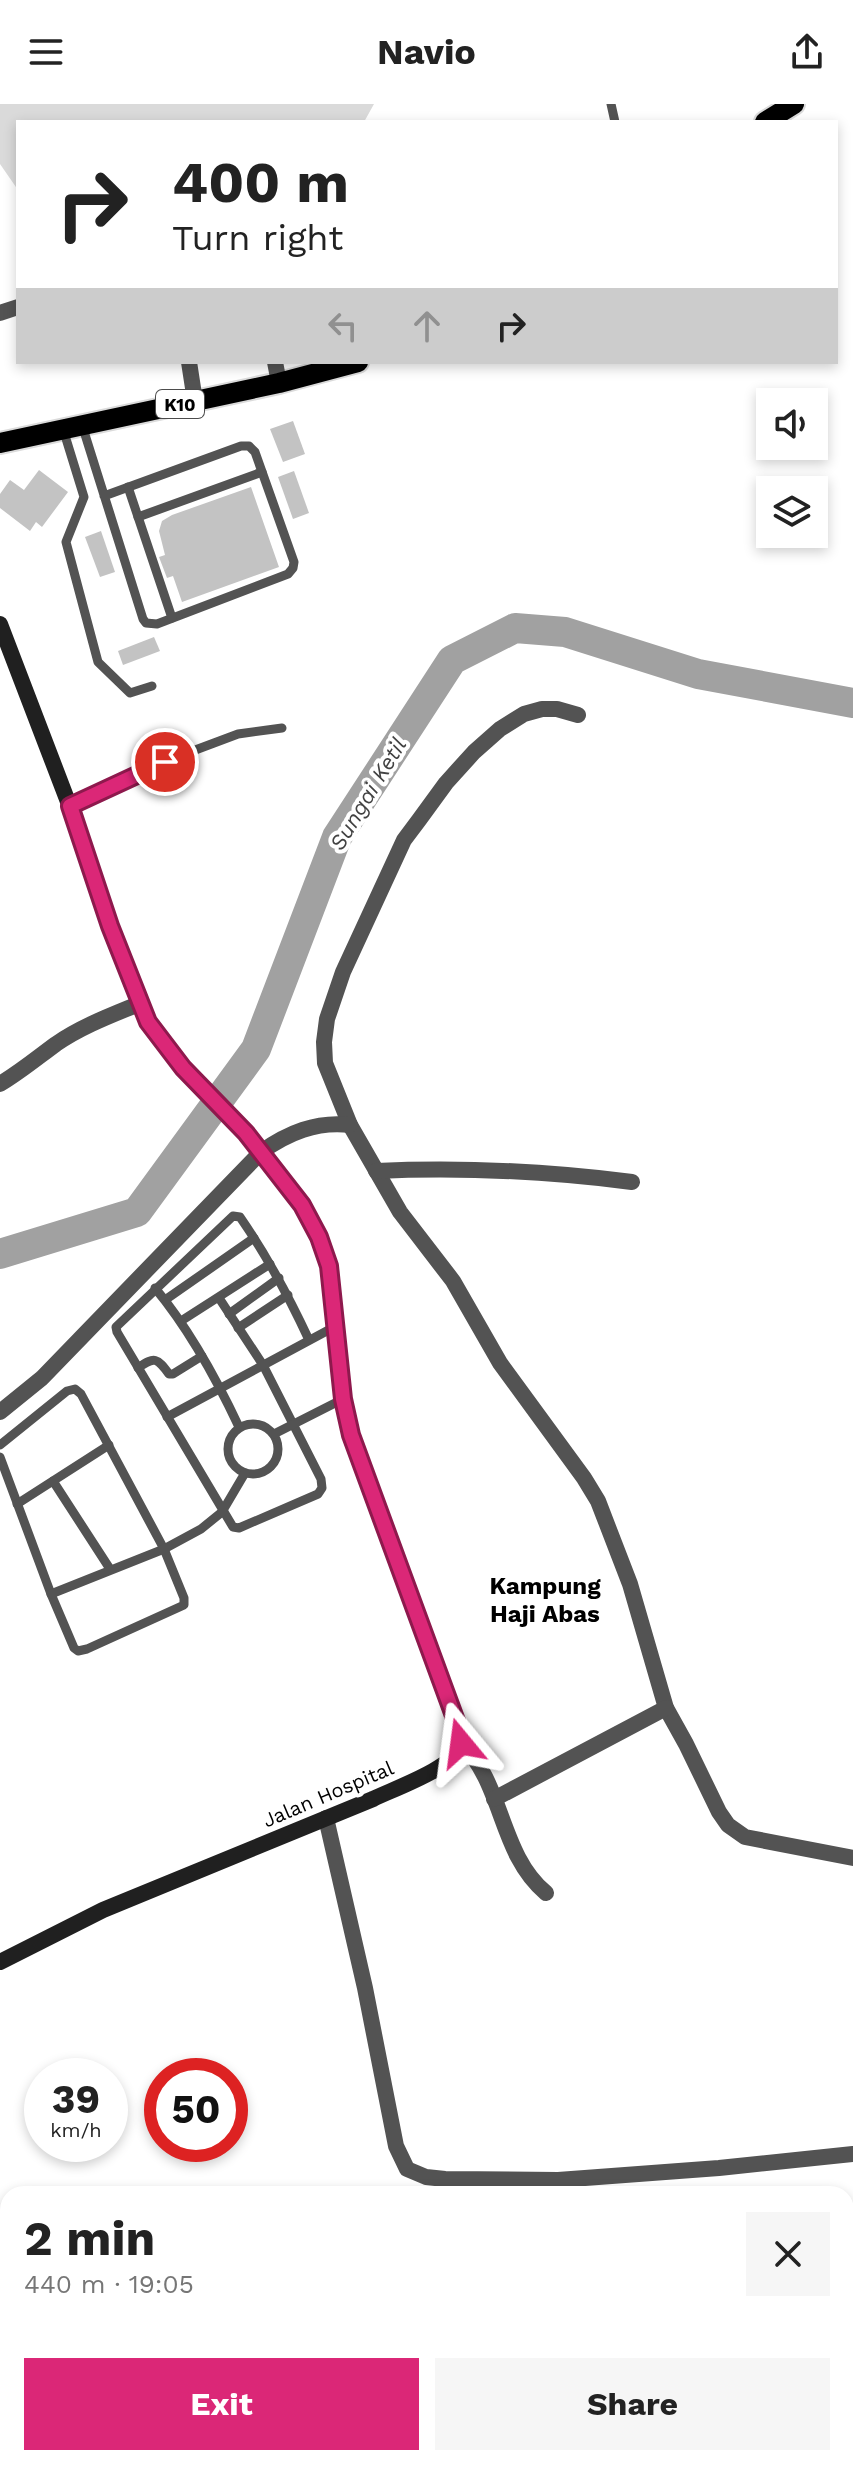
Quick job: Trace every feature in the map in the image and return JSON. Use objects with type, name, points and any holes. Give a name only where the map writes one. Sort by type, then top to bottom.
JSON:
[{"type":"main road","points":[[768,120],[794,104]]},
{"type":"main road","name":"K10","points":[[0,443],[279,383],[350,364]]},
{"type":"main road","points":[[0,624],[148,1022],[183,1068],[246,1133],[302,1205],[319,1237],[329,1266],[343,1399],[351,1435],[456,1721],[461,1743]]},
{"type":"main road","name":"Jalan Hospital","points":[[0,1962],[103,1910],[326,1818],[440,1767],[456,1754],[461,1743]]},
{"type":"street","points":[[189,364],[195,401]]},
{"type":"street","points":[[275,364],[279,383]]},
{"type":"street","points":[[578,715],[557,709],[542,709],[524,714],[500,729],[446,783],[404,840],[343,972],[327,1019],[325,1063],[350,1125],[400,1212],[453,1281],[500,1363],[598,1501],[630,1584],[666,1708],[719,1812],[736,1832],[757,1841],[853,1858]]},
{"type":"street","points":[[0,1084],[76,1032],[141,1003]]},
{"type":"street","points":[[0,1412],[42,1378],[261,1152],[280,1138],[314,1126],[333,1123],[350,1125]]},
{"type":"street","points":[[376,1171],[515,1171],[632,1182]]},
{"type":"street","points":[[494,1799],[666,1708]]},
{"type":"street","points":[[461,1743],[477,1761],[518,1859],[534,1883],[546,1893]]},
{"type":"street","points":[[326,1818],[365,1988],[392,2127],[407,2169],[436,2178],[558,2180],[853,2154]]},
{"type":"lane","points":[[73,427],[104,496],[143,619],[150,624],[288,574],[293,568],[294,562],[255,452],[249,446],[241,446],[104,496]]},
{"type":"lane","points":[[73,427],[84,497],[66,542],[98,662],[130,693],[152,686]]},
{"type":"lane","points":[[138,517],[262,472]]},
{"type":"lane","points":[[128,487],[172,618]]},
{"type":"lane","points":[[70,806],[140,772],[238,734],[282,728]]},
{"type":"lane","points":[[219,1298],[263,1365],[295,1424],[321,1479],[322,1488],[318,1494],[239,1528],[233,1527],[116,1327],[233,1216],[240,1217],[279,1278],[309,1340]]},
{"type":"lane","points":[[165,1300],[254,1238]]},
{"type":"lane","points":[[181,1321],[270,1264]]},
{"type":"lane","points":[[229,1314],[279,1278]]},
{"type":"lane","points":[[155,1288],[181,1321],[221,1388],[239,1427]]},
{"type":"lane","points":[[238,1328],[288,1295]]},
{"type":"lane","points":[[167,1417],[336,1326]]},
{"type":"lane","points":[[138,1368],[154,1360],[173,1374],[202,1356]]},
{"type":"lane","points":[[0,1445],[67,1391],[75,1389],[81,1394],[164,1549],[184,1605],[87,1649],[78,1651],[74,1648],[0,1457]]},
{"type":"lane","points":[[274,1434],[343,1399]]},
{"type":"lane","points":[[258,1423],[274,1434],[278,1454],[274,1464],[266,1471],[245,1473],[235,1467],[229,1457],[228,1446],[231,1435],[239,1427],[258,1423]]},
{"type":"lane","points":[[17,1504],[109,1445]]},
{"type":"lane","points":[[51,1594],[164,1549],[201,1529],[222,1512],[245,1473]]},
{"type":"lane","points":[[53,1481],[110,1569]]},
{"type":"shaded area","points":[[0,104],[374,104],[365,120],[16,120],[16,187],[0,164]]},
{"type":"building","points":[[293,421],[305,454],[283,462],[270,429]]},
{"type":"building","points":[[39,470],[68,492],[42,527],[36,522],[30,531],[0,508],[0,494],[10,480],[24,490]]},
{"type":"building","points":[[294,471],[309,513],[293,519],[278,477]]},
{"type":"building","points":[[251,487],[279,567],[182,602],[173,576],[167,578],[159,557],[165,555],[159,531],[162,521]]},
{"type":"building","points":[[101,531],[115,572],[100,577],[85,537]]},
{"type":"building","points":[[154,637],[160,651],[123,665],[118,651]]},
{"type":"waterway","name":"Sungai Ketil","points":[[0,1254],[137,1212],[256,1049],[337,837],[452,660],[515,628],[565,632],[698,674],[853,703]]},
{"type":"district","name":"Kampung Haji Abas","points":[[545,1600]]},
{"type":"route","points":[[165,762],[70,806],[110,926],[148,1022],[183,1068],[246,1133],[302,1205],[319,1237],[329,1266],[343,1399],[351,1435],[456,1721],[461,1743]]}]
